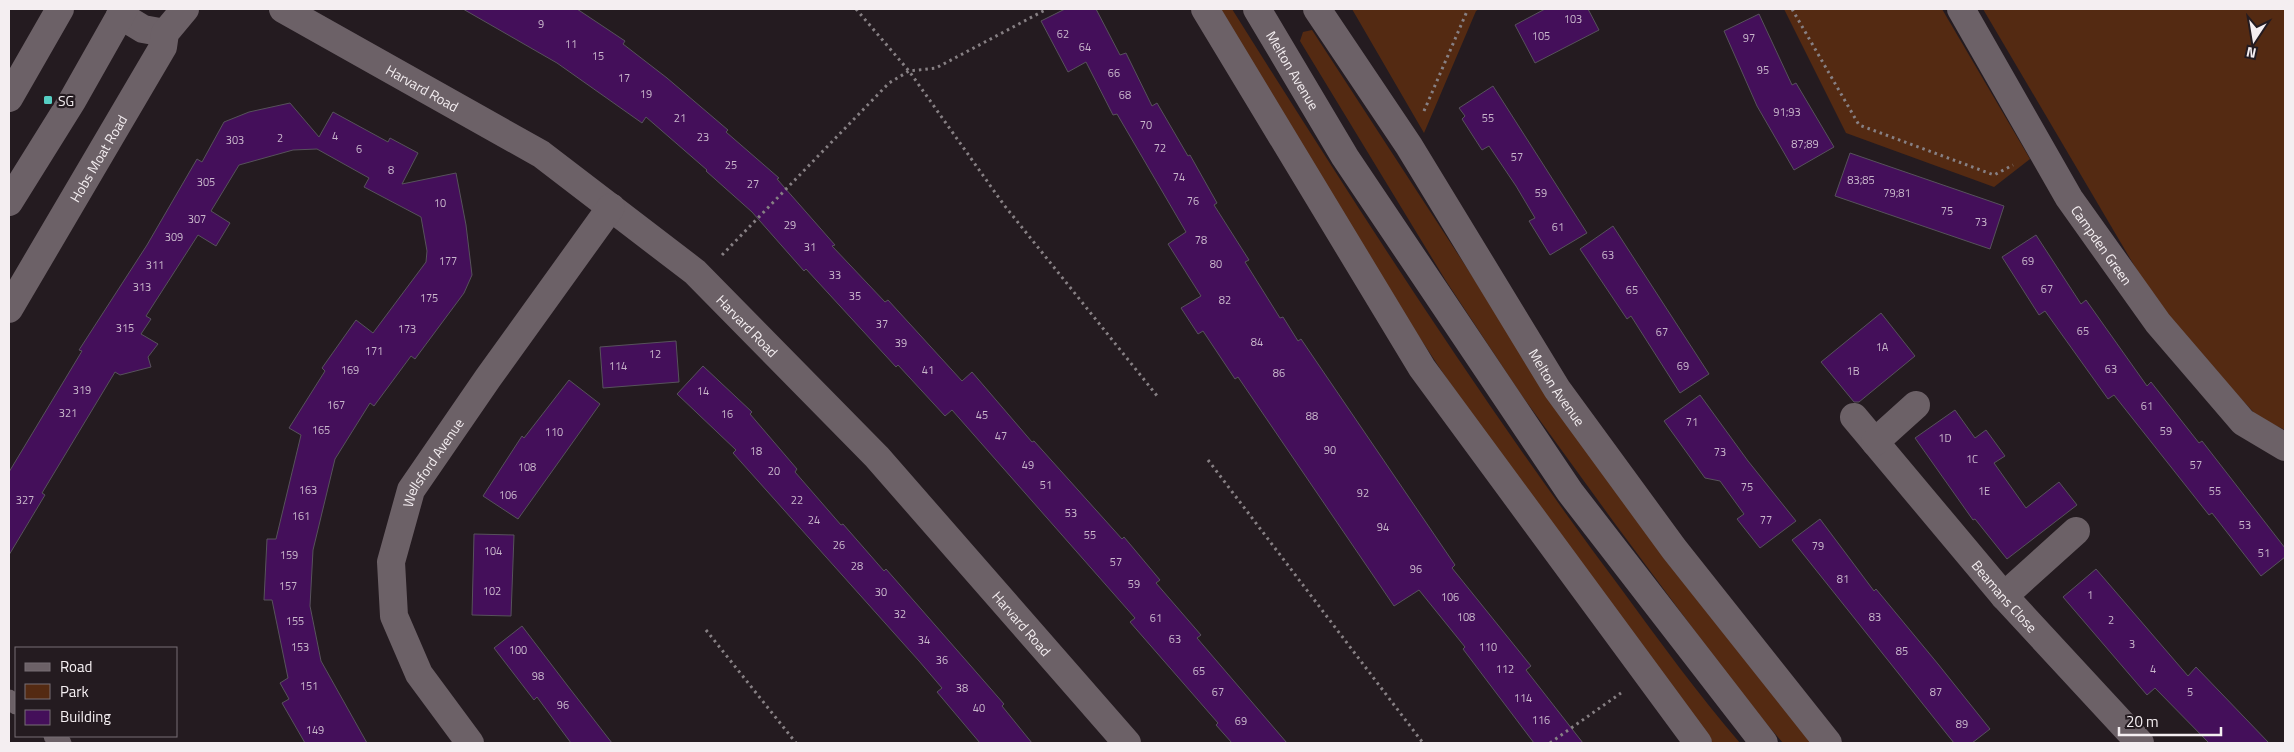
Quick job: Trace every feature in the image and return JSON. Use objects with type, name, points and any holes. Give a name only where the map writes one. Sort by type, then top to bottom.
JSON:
[{"type":"street","points":[[9,98],[60,9]]},
{"type":"street","name":"Hobs Moat Road","points":[[9,309],[163,47],[165,33],[185,9]]},
{"type":"street","name":"Harvard Road","points":[[283,9],[541,154],[700,277],[877,457],[1127,743]]},
{"type":"street","points":[[1205,9],[1422,368],[1698,743]]},
{"type":"street","name":"Melton Avenue","points":[[1317,9],[1409,146],[1557,389],[1674,549],[1828,743]]},
{"type":"street","name":"Campden Green","points":[[1961,9],[2069,198],[2158,323],[2243,422],[2285,447]]},
{"type":"street","name":"Melton Avenue","points":[[1259,10],[1345,156],[1570,492],[1764,743]]},
{"type":"street","points":[[9,202],[72,100],[122,12],[143,29],[165,33]]},
{"type":"street","name":"Wellsford Avenue","points":[[470,743],[419,674],[394,616],[391,562],[411,490],[488,378],[611,207]]},
{"type":"street","points":[[1875,442],[1916,405]]},
{"type":"street","name":"Beamans Close","points":[[1854,417],[2004,596],[2140,743]]},
{"type":"street","points":[[2004,596],[2076,531]]},
{"type":"path","points":[[856,9],[909,71],[1004,205],[1158,397]]},
{"type":"path","points":[[700,277],[889,83],[909,71],[936,68],[1047,9]]},
{"type":"path","points":[[1409,146],[1468,9]]},
{"type":"path","points":[[1792,9],[1859,125],[1994,175],[2042,149]]},
{"type":"path","points":[[1208,460],[1423,743]]},
{"type":"path","points":[[706,630],[796,743]]},
{"type":"path","points":[[1550,743],[1647,674]]},
{"type":"green space","points":[[1214,9],[1232,9],[1373,230],[1519,448],[1665,648],[1740,743],[1713,743],[1658,673],[1447,379],[1346,226]]},
{"type":"green space","points":[[1352,9],[1479,9],[1476,11],[1424,133]]},
{"type":"green space","points":[[1784,9],[1942,9],[2030,159],[1994,187],[1846,133]]},
{"type":"green space","points":[[1983,9],[2285,9],[2285,430],[2258,417],[2164,316]]},
{"type":"green space","points":[[1312,30],[1534,371],[1812,743],[1783,743],[1746,700],[1520,393],[1446,281],[1300,41],[1303,32]]},
{"type":"building","points":[[463,9],[577,9],[625,41],[623,44],[667,78],[728,130],[726,132],[779,178],[777,179],[835,245],[832,246],[885,302],[888,300],[962,381],[972,372],[1032,442],[1034,441],[1122,539],[1124,537],[1160,580],[1156,583],[1201,635],[1197,638],[1287,743],[1232,743],[1216,725],[1218,723],[1130,622],[1135,618],[952,410],[945,416],[898,365],[896,367],[806,269],[804,271],[752,212],[707,170],[646,117],[642,123],[557,63]]},
{"type":"building","points":[[1065,9],[1096,9],[1120,55],[1126,53],[1152,106],[1157,103],[1188,156],[1190,155],[1217,203],[1214,205],[1249,260],[1245,262],[1280,318],[1283,317],[1298,341],[1301,339],[1455,565],[1452,568],[1531,666],[1526,670],[1583,743],[1534,743],[1463,649],[1465,647],[1419,590],[1394,606],[1238,377],[1235,379],[1203,331],[1198,334],[1181,308],[1201,296],[1168,244],[1186,232],[1117,114],[1113,115],[1086,62],[1068,72],[1041,21]]},
{"type":"building","points":[[1545,9],[1588,9],[1599,30],[1535,63],[1515,25]]},
{"type":"building","points":[[1759,14],[1792,85],[1796,83],[1834,147],[1794,170],[1757,106],[1724,31]]},
{"type":"building","points":[[1493,86],[1587,233],[1550,255],[1529,221],[1535,218],[1516,186],[1489,146],[1482,150],[1462,119],[1465,116],[1459,108]]},
{"type":"building","points":[[290,103],[319,137],[333,112],[388,142],[390,138],[418,153],[402,184],[456,173],[466,225],[472,275],[464,293],[415,359],[411,356],[374,406],[370,403],[335,459],[313,550],[310,606],[321,661],[367,743],[305,743],[282,703],[289,699],[280,683],[288,678],[272,600],[264,600],[267,539],[276,539],[301,435],[289,428],[325,371],[322,368],[356,320],[373,333],[426,262],[427,251],[421,217],[364,187],[369,178],[317,149],[293,150],[239,165],[211,211],[230,223],[216,246],[198,235],[146,316],[151,319],[141,334],[158,344],[148,357],[151,367],[120,375],[115,372],[42,493],[45,495],[9,555],[9,472],[82,351],[79,350],[147,245],[197,159],[202,162],[224,122],[249,112]]},
{"type":"building","points":[[1850,153],[2004,206],[1990,249],[1835,196]]},
{"type":"building","points":[[1613,226],[1709,374],[1680,393],[1631,316],[1627,319],[1580,249]]},
{"type":"building","points":[[2036,235],[2081,304],[2086,300],[2147,386],[2151,382],[2199,443],[2202,441],[2285,548],[2285,557],[2261,576],[2212,513],[2209,515],[2114,395],[2108,399],[2045,311],[2039,315],[2002,257]]},
{"type":"building","points":[[1881,313],[1915,356],[1859,402],[1854,402],[1821,362]]},
{"type":"building","points":[[676,341],[679,382],[603,388],[600,347]]},
{"type":"building","points":[[703,366],[752,412],[750,414],[797,469],[795,472],[884,571],[886,569],[970,665],[1004,704],[1002,706],[1032,743],[980,743],[937,692],[942,688],[733,453],[736,450],[677,394]]},
{"type":"building","points":[[569,380],[600,404],[518,519],[483,496],[522,436],[524,438]]},
{"type":"building","points":[[1700,395],[1748,461],[1796,521],[1760,548],[1737,519],[1744,514],[1720,481],[1705,478],[1664,421]]},
{"type":"building","points":[[1955,410],[1975,438],[1986,430],[2005,456],[1994,463],[2026,508],[2059,482],[2077,505],[2007,559],[1975,519],[1973,520],[1915,438]]},
{"type":"building","points":[[1820,519],[1874,591],[1876,589],[1990,729],[1972,743],[1954,743],[1792,540]]},
{"type":"building","points":[[474,534],[514,535],[511,616],[472,615]]},
{"type":"building","points":[[2096,569],[2188,676],[2196,667],[2269,743],[2209,743],[2155,688],[2147,695],[2063,597]]},
{"type":"building","points":[[522,626],[612,743],[571,743],[537,697],[534,700],[494,648]]},
{"type":"place","name":"SG","points":[[48,100]]}]
